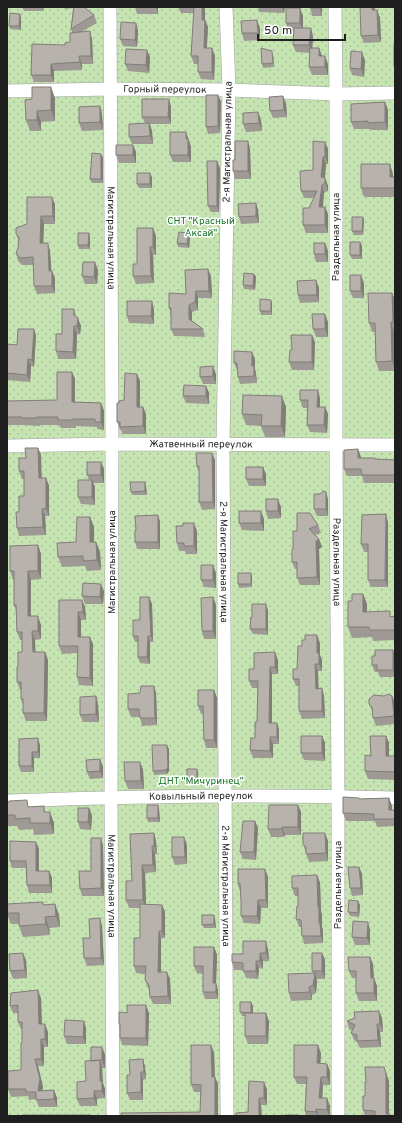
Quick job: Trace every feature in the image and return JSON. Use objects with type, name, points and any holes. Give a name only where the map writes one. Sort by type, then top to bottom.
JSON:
[{"type":"street","name":"Магистральная улица","points":[[110,7],[113,1116]]},
{"type":"street","name":"2-я Магистральная улица","points":[[226,7],[229,90],[223,444],[227,1116]]},
{"type":"street","name":"Раздельная улица","points":[[335,7],[338,1116]]},
{"type":"street","name":"Горный переулок","points":[[7,91],[111,89],[395,94]]},
{"type":"street","name":"Жатвенный переулок","points":[[7,446],[112,444],[395,445]]},
{"type":"street","name":"Ковыльный переулок","points":[[7,801],[111,797],[395,798]]},
{"type":"green space","name":"ДНТ \"Мичуринец\"","points":[[7,7],[395,7],[395,1116],[7,1116]]},
{"type":"building","points":[[74,7],[84,7],[94,15],[71,29]]},
{"type":"building","points":[[194,7],[202,7],[202,20],[205,20],[204,48],[212,48],[212,72],[198,72],[198,56],[191,56]]},
{"type":"building","points":[[360,7],[372,7],[372,10],[377,10],[378,35],[361,36]]},
{"type":"building","points":[[286,8],[300,8],[300,23],[286,23]]},
{"type":"building","points":[[10,13],[20,14],[19,26],[9,26]]},
{"type":"building","points":[[257,20],[258,33],[242,33],[241,21]]},
{"type":"building","points":[[121,22],[136,23],[135,40],[120,39]]},
{"type":"building","points":[[294,28],[311,28],[309,45],[293,45]]},
{"type":"building","points":[[90,31],[91,56],[79,56],[80,62],[51,64],[51,75],[31,75],[32,44],[65,45],[65,43],[70,42],[70,33]]},
{"type":"building","points":[[395,44],[395,66],[394,66]]},
{"type":"building","points":[[261,48],[272,51],[273,63],[262,64]]},
{"type":"building","points":[[310,48],[319,48],[319,56],[325,56],[325,67],[309,67]]},
{"type":"building","points":[[126,49],[147,50],[146,65],[125,64]]},
{"type":"building","points":[[351,51],[362,52],[361,69],[350,68]]},
{"type":"building","points":[[32,87],[51,87],[51,110],[37,111],[37,120],[26,120],[25,100],[32,99]]},
{"type":"building","points":[[206,95],[218,95],[218,126],[206,127]]},
{"type":"building","points":[[283,96],[284,110],[270,111],[269,97]]},
{"type":"building","points":[[142,99],[169,99],[168,117],[142,117]]},
{"type":"building","points":[[385,102],[385,122],[351,122],[351,104]]},
{"type":"building","points":[[100,106],[100,122],[79,123],[79,107]]},
{"type":"building","points":[[258,112],[259,123],[243,124],[243,113]]},
{"type":"building","points":[[149,123],[150,136],[129,137],[129,124]]},
{"type":"building","points":[[170,132],[186,132],[186,139],[188,139],[188,155],[170,155]]},
{"type":"building","points":[[235,141],[248,141],[248,171],[233,171],[233,160],[235,160]]},
{"type":"building","points":[[313,141],[325,142],[325,157],[323,157],[321,177],[325,178],[325,183],[322,185],[319,207],[325,207],[325,225],[303,225],[303,208],[309,208],[317,191],[301,191],[300,171],[313,170]]},
{"type":"building","points":[[116,145],[133,145],[133,155],[116,155]]},
{"type":"building","points":[[92,153],[101,154],[101,179],[90,179]]},
{"type":"building","points":[[207,161],[217,161],[217,206],[208,206]]},
{"type":"building","points":[[361,164],[390,164],[390,177],[395,177],[395,188],[361,188]]},
{"type":"building","points":[[137,173],[150,173],[150,184],[137,184]]},
{"type":"building","points":[[27,197],[52,197],[53,216],[41,216],[40,243],[48,243],[49,271],[52,271],[52,286],[34,286],[33,257],[20,258],[16,253],[19,237],[16,234],[16,228],[27,224]]},
{"type":"building","points":[[256,203],[256,216],[239,217],[238,204]]},
{"type":"building","points":[[352,217],[363,217],[362,231],[352,231]]},
{"type":"building","points":[[137,228],[153,228],[153,247],[150,247],[151,276],[133,276],[133,264],[137,264]]},
{"type":"building","points":[[179,232],[189,233],[187,244],[177,243]]},
{"type":"building","points":[[78,233],[89,233],[88,245],[78,245]]},
{"type":"building","points":[[350,242],[360,242],[360,255],[350,255]]},
{"type":"building","points":[[314,243],[325,243],[325,254],[314,254]]},
{"type":"building","points":[[83,262],[95,262],[94,277],[82,276]]},
{"type":"building","points":[[208,269],[209,291],[196,291],[195,302],[189,305],[189,319],[203,329],[171,329],[169,293],[186,294],[185,270]]},
{"type":"building","points":[[244,273],[254,274],[253,286],[243,285]]},
{"type":"building","points":[[350,275],[361,275],[361,291],[350,291]]},
{"type":"building","points":[[316,280],[317,295],[298,295],[297,281]]},
{"type":"building","points":[[368,293],[392,293],[392,361],[376,362],[375,323],[369,323]]},
{"type":"building","points":[[260,299],[271,300],[271,311],[260,311]]},
{"type":"building","points":[[127,301],[152,301],[151,316],[127,316]]},
{"type":"building","points":[[62,309],[74,309],[74,315],[78,318],[77,326],[74,326],[73,352],[56,351],[56,334],[62,334]]},
{"type":"building","points":[[312,314],[325,314],[325,329],[313,329]]},
{"type":"building","points":[[18,329],[34,329],[32,360],[28,359],[27,375],[7,373],[7,344],[17,345]]},
{"type":"building","points":[[291,335],[312,335],[312,362],[289,362],[290,350],[292,350]]},
{"type":"building","points":[[234,351],[252,352],[254,376],[238,377],[237,363],[234,363]]},
{"type":"building","points":[[213,366],[213,376],[200,377],[200,367]]},
{"type":"building","points":[[57,372],[72,372],[72,402],[101,403],[101,422],[95,422],[95,419],[58,420],[58,417],[7,417],[7,401],[57,400]]},
{"type":"building","points":[[125,373],[137,374],[137,407],[143,407],[143,426],[120,427],[120,422],[117,422],[117,403],[124,400]]},
{"type":"building","points":[[184,385],[206,386],[206,396],[183,396]]},
{"type":"building","points":[[300,390],[318,390],[317,407],[325,407],[324,425],[307,425],[308,400],[300,400]]},
{"type":"building","points":[[243,395],[282,396],[281,426],[261,426],[262,415],[242,414]]},
{"type":"building","points":[[25,448],[38,448],[39,478],[46,478],[46,508],[42,509],[43,527],[17,528],[16,512],[19,512],[19,496],[24,496],[24,471],[19,471],[19,458],[26,458]]},
{"type":"building","points":[[358,449],[358,458],[395,460],[395,475],[362,475],[361,469],[344,469],[344,450]]},
{"type":"building","points":[[196,453],[212,453],[213,502],[199,502],[199,466],[197,467]]},
{"type":"building","points":[[87,462],[101,462],[101,475],[87,475]]},
{"type":"building","points":[[246,467],[263,467],[263,479],[246,479]]},
{"type":"building","points":[[78,480],[92,480],[92,497],[78,497]]},
{"type":"building","points":[[130,482],[145,482],[145,491],[131,492]]},
{"type":"building","points":[[324,491],[326,492],[326,509],[314,509],[314,494],[320,494]]},
{"type":"building","points":[[266,499],[278,499],[278,511],[266,511]]},
{"type":"building","points":[[239,511],[261,511],[261,523],[239,523]]},
{"type":"building","points":[[297,513],[310,513],[318,525],[309,529],[319,539],[316,541],[317,577],[297,578],[297,562],[292,562],[293,531],[297,531]]},
{"type":"building","points":[[386,514],[385,580],[368,580],[368,544],[361,544],[362,515]]},
{"type":"building","points":[[158,515],[158,542],[135,542],[135,516]]},
{"type":"building","points":[[77,517],[90,517],[90,542],[96,542],[97,560],[83,561],[83,556],[58,557],[57,543],[76,542]]},
{"type":"building","points":[[183,523],[194,523],[194,546],[184,546],[184,543],[177,543],[176,526],[183,526]]},
{"type":"building","points":[[38,545],[38,571],[28,571],[28,616],[38,616],[38,631],[32,631],[33,652],[45,652],[44,713],[23,713],[21,682],[17,682],[18,652],[22,652],[22,632],[17,632],[16,605],[14,605],[14,571],[10,571],[10,546]]},
{"type":"building","points":[[201,565],[213,565],[213,580],[201,580]]},
{"type":"building","points":[[238,573],[251,573],[251,584],[238,584]]},
{"type":"building","points":[[83,583],[101,584],[100,597],[82,596]]},
{"type":"building","points":[[352,594],[363,594],[363,612],[390,611],[390,617],[395,616],[395,630],[370,630],[369,627],[348,627],[348,601],[352,601]]},
{"type":"building","points":[[140,597],[149,597],[151,636],[148,636],[147,657],[138,657],[138,636],[133,636],[133,620],[140,620]]},
{"type":"building","points":[[213,597],[213,631],[202,631],[201,598]]},
{"type":"building","points":[[59,600],[82,600],[83,612],[78,612],[78,637],[90,637],[90,678],[77,677],[78,646],[59,646]]},
{"type":"building","points":[[252,604],[266,604],[266,629],[250,629]]},
{"type":"building","points":[[305,635],[317,635],[317,653],[319,653],[319,664],[315,664],[316,689],[322,688],[322,711],[299,711],[299,679],[293,679],[293,669],[297,669],[298,646],[302,646],[302,640],[305,640]]},
{"type":"building","points":[[375,650],[393,650],[393,670],[377,670],[377,665],[372,665],[372,656],[375,656]]},
{"type":"building","points":[[275,652],[275,667],[270,667],[269,723],[277,723],[277,737],[270,737],[270,751],[250,750],[251,738],[255,738],[255,722],[257,722],[258,681],[249,681],[249,669],[254,669],[254,653]]},
{"type":"building","points":[[141,686],[154,686],[155,718],[140,718],[139,709],[128,709],[128,694],[140,693]]},
{"type":"building","points":[[198,690],[214,690],[214,740],[204,740],[203,706],[198,706]]},
{"type":"building","points":[[388,694],[392,696],[394,716],[373,718],[372,707],[369,704],[369,699],[374,695],[384,696]]},
{"type":"building","points":[[96,696],[96,714],[80,715],[80,697]]},
{"type":"building","points":[[301,736],[322,736],[322,753],[301,753]]},
{"type":"building","points":[[370,736],[386,736],[386,756],[395,756],[395,772],[365,771],[365,755],[371,756]]},
{"type":"building","points":[[38,738],[38,752],[32,752],[32,766],[19,766],[19,739]]},
{"type":"building","points":[[152,745],[167,745],[168,767],[166,770],[153,771]]},
{"type":"building","points":[[100,759],[100,771],[87,772],[86,760]]},
{"type":"building","points":[[124,762],[140,762],[141,781],[125,781]]},
{"type":"building","points":[[187,769],[197,769],[197,781],[187,781]]},
{"type":"building","points":[[343,797],[359,799],[389,798],[389,810],[395,810],[395,819],[374,819],[374,814],[343,813]]},
{"type":"building","points":[[27,800],[28,807],[44,806],[44,812],[50,812],[50,823],[30,823],[30,818],[15,819],[15,815],[7,815],[7,802]]},
{"type":"building","points":[[147,805],[158,805],[158,818],[147,818]]},
{"type":"building","points":[[269,805],[298,805],[298,827],[268,829]]},
{"type":"building","points":[[78,808],[89,808],[88,822],[78,822]]},
{"type":"building","points":[[243,821],[255,821],[254,852],[240,852]]},
{"type":"building","points":[[154,833],[154,846],[152,846],[153,865],[142,865],[143,900],[126,900],[126,881],[132,881],[130,834]]},
{"type":"building","points":[[303,833],[325,833],[326,853],[306,854],[306,847],[303,844]]},
{"type":"building","points":[[172,837],[184,837],[185,857],[172,857]]},
{"type":"building","points":[[91,838],[101,838],[101,888],[80,889],[79,871],[91,871]]},
{"type":"building","points":[[10,841],[36,842],[36,871],[49,871],[50,885],[27,885],[26,861],[10,861]]},
{"type":"building","points":[[348,867],[359,867],[361,888],[350,888]]},
{"type":"building","points":[[238,869],[265,869],[266,900],[258,900],[257,916],[241,916]]},
{"type":"building","points":[[317,875],[321,936],[302,936],[301,920],[296,919],[298,888],[292,888],[292,876]]},
{"type":"building","points":[[349,900],[358,901],[358,913],[348,912]]},
{"type":"building","points":[[43,902],[43,905],[55,904],[56,916],[45,917],[46,924],[19,926],[19,913],[7,913],[7,904]]},
{"type":"building","points":[[140,904],[162,905],[162,931],[159,931],[158,972],[167,972],[168,996],[150,997],[149,985],[145,980],[146,966],[134,966],[134,938],[140,938]]},
{"type":"building","points":[[202,915],[214,915],[214,924],[202,925]]},
{"type":"building","points":[[100,918],[101,958],[84,958],[83,938],[90,938],[89,919]]},
{"type":"building","points":[[353,921],[368,922],[367,938],[352,937]]},
{"type":"building","points":[[243,941],[266,941],[266,953],[260,953],[260,961],[256,961],[256,971],[243,971],[243,963],[232,962],[232,954],[243,954]]},
{"type":"building","points":[[194,947],[214,947],[213,983],[216,983],[216,992],[203,992],[203,966],[194,966]]},
{"type":"building","points":[[23,953],[25,970],[10,971],[9,954]]},
{"type":"building","points":[[312,953],[322,953],[322,971],[312,971]]},
{"type":"building","points":[[348,957],[370,957],[371,978],[374,978],[374,993],[356,993],[356,971],[349,971]]},
{"type":"building","points":[[315,973],[313,985],[309,987],[310,992],[289,993],[288,974]]},
{"type":"building","points":[[38,990],[39,1024],[45,1024],[45,1039],[41,1039],[41,1059],[35,1059],[40,1079],[38,1091],[54,1090],[54,1099],[36,1100],[36,1092],[26,1092],[26,1089],[8,1089],[8,1071],[21,1070],[22,1043],[22,1022],[18,1022],[18,1005],[10,1006],[11,993]]},
{"type":"building","points":[[240,1002],[251,1002],[251,1013],[240,1012]]},
{"type":"building","points":[[127,1005],[146,1005],[146,1038],[120,1038],[119,1012],[127,1013]]},
{"type":"building","points":[[379,1011],[380,1024],[377,1024],[378,1040],[357,1041],[357,1035],[351,1033],[355,1025],[347,1021],[355,1018],[354,1012]]},
{"type":"building","points":[[245,1013],[266,1013],[266,1036],[245,1036]]},
{"type":"building","points":[[65,1020],[84,1021],[83,1037],[64,1036]]},
{"type":"building","points":[[191,1045],[211,1045],[212,1077],[215,1077],[215,1116],[121,1116],[121,1113],[200,1112],[201,1085],[191,1084]]},
{"type":"building","points":[[294,1045],[318,1045],[317,1063],[327,1064],[327,1077],[321,1077],[319,1098],[327,1098],[327,1110],[316,1109],[316,1112],[305,1111],[307,1077],[294,1077]]},
{"type":"building","points":[[91,1047],[102,1047],[102,1060],[91,1061]]},
{"type":"building","points":[[143,1059],[144,1072],[141,1072],[141,1092],[127,1093],[127,1075],[130,1075],[129,1060]]},
{"type":"building","points":[[100,1060],[100,1081],[102,1081],[102,1091],[94,1091],[94,1098],[77,1099],[77,1082],[86,1081],[85,1061]]},
{"type":"building","points":[[365,1067],[384,1067],[386,1073],[386,1114],[390,1114],[390,1116],[375,1116],[375,1111],[363,1110],[363,1096],[365,1096],[366,1082]]},
{"type":"building","points":[[249,1081],[264,1082],[264,1098],[259,1098],[259,1116],[236,1116],[236,1113],[248,1112]]},
{"type":"building","points":[[90,1115],[90,1116],[22,1116]]},
{"type":"building","points":[[298,1115],[298,1116],[285,1116]]},
{"type":"park label","name":"СНТ \"Красный Аксай\"","points":[[201,226]]}]
